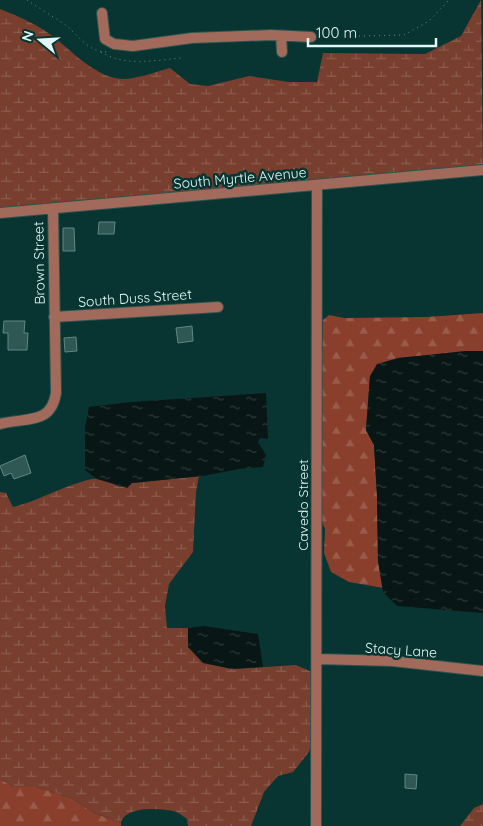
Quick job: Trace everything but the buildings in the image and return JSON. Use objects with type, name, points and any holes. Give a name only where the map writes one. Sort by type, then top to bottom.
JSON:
[{"type":"street","points":[[102,13],[105,39],[114,44],[133,46],[192,38],[311,37]]},
{"type":"street","points":[[280,36],[282,52]]},
{"type":"street","name":"South Myrtle Avenue","points":[[0,213],[483,170]]},
{"type":"street","name":"Cavedo Street","points":[[316,826],[317,185]]},
{"type":"street","name":"Brown Street","points":[[0,424],[44,416],[54,405],[56,393],[53,208]]},
{"type":"street","name":"South Duss Street","points":[[54,317],[218,307]]},
{"type":"street","name":"Stacy Lane","points":[[317,659],[392,661],[483,671]]},
{"type":"path","points":[[27,0],[66,25],[86,45],[111,58],[131,61],[182,58]]},
{"type":"path","points":[[311,37],[404,35],[429,21],[449,0]]},
{"type":"path","points":[[101,52],[109,52]]},
{"type":"green space","points":[[481,0],[483,170],[0,213],[0,9],[39,27],[89,66],[110,77],[121,79],[133,78],[170,68],[190,84],[208,86],[249,76],[289,82],[317,82],[323,53],[425,54],[461,36]]},
{"type":"green space","points":[[483,313],[483,351],[398,358],[370,376],[366,430],[374,445],[378,561],[383,588],[349,582],[331,572],[324,553],[325,529],[317,511],[323,320],[329,315],[344,318],[426,317]]},
{"type":"green space","points":[[199,476],[196,492],[193,552],[169,584],[165,606],[167,628],[188,628],[188,647],[232,669],[296,665],[312,672],[317,732],[309,752],[293,772],[278,776],[264,792],[251,826],[188,826],[187,819],[177,812],[152,809],[130,813],[121,822],[96,814],[71,798],[37,787],[14,787],[0,779],[0,492],[6,493],[13,507],[72,485],[94,479],[111,482],[120,487],[132,483]]},
{"type":"green space","points":[[0,779],[14,787],[37,787],[71,798],[96,814],[121,822],[121,826],[0,826]]},
{"type":"green space","points":[[483,804],[483,826],[460,826],[474,808]]},
{"type":"water","points":[[483,351],[483,613],[397,606],[383,592],[378,561],[374,445],[366,430],[370,376],[377,364],[398,358]]},
{"type":"water","points":[[266,393],[268,439],[260,438],[258,442],[266,455],[263,467],[239,469],[203,476],[132,483],[127,488],[97,479],[85,470],[85,427],[89,407],[131,402]]},
{"type":"water","points":[[204,626],[258,634],[263,667],[232,669],[203,663],[188,647],[188,628]]}]
